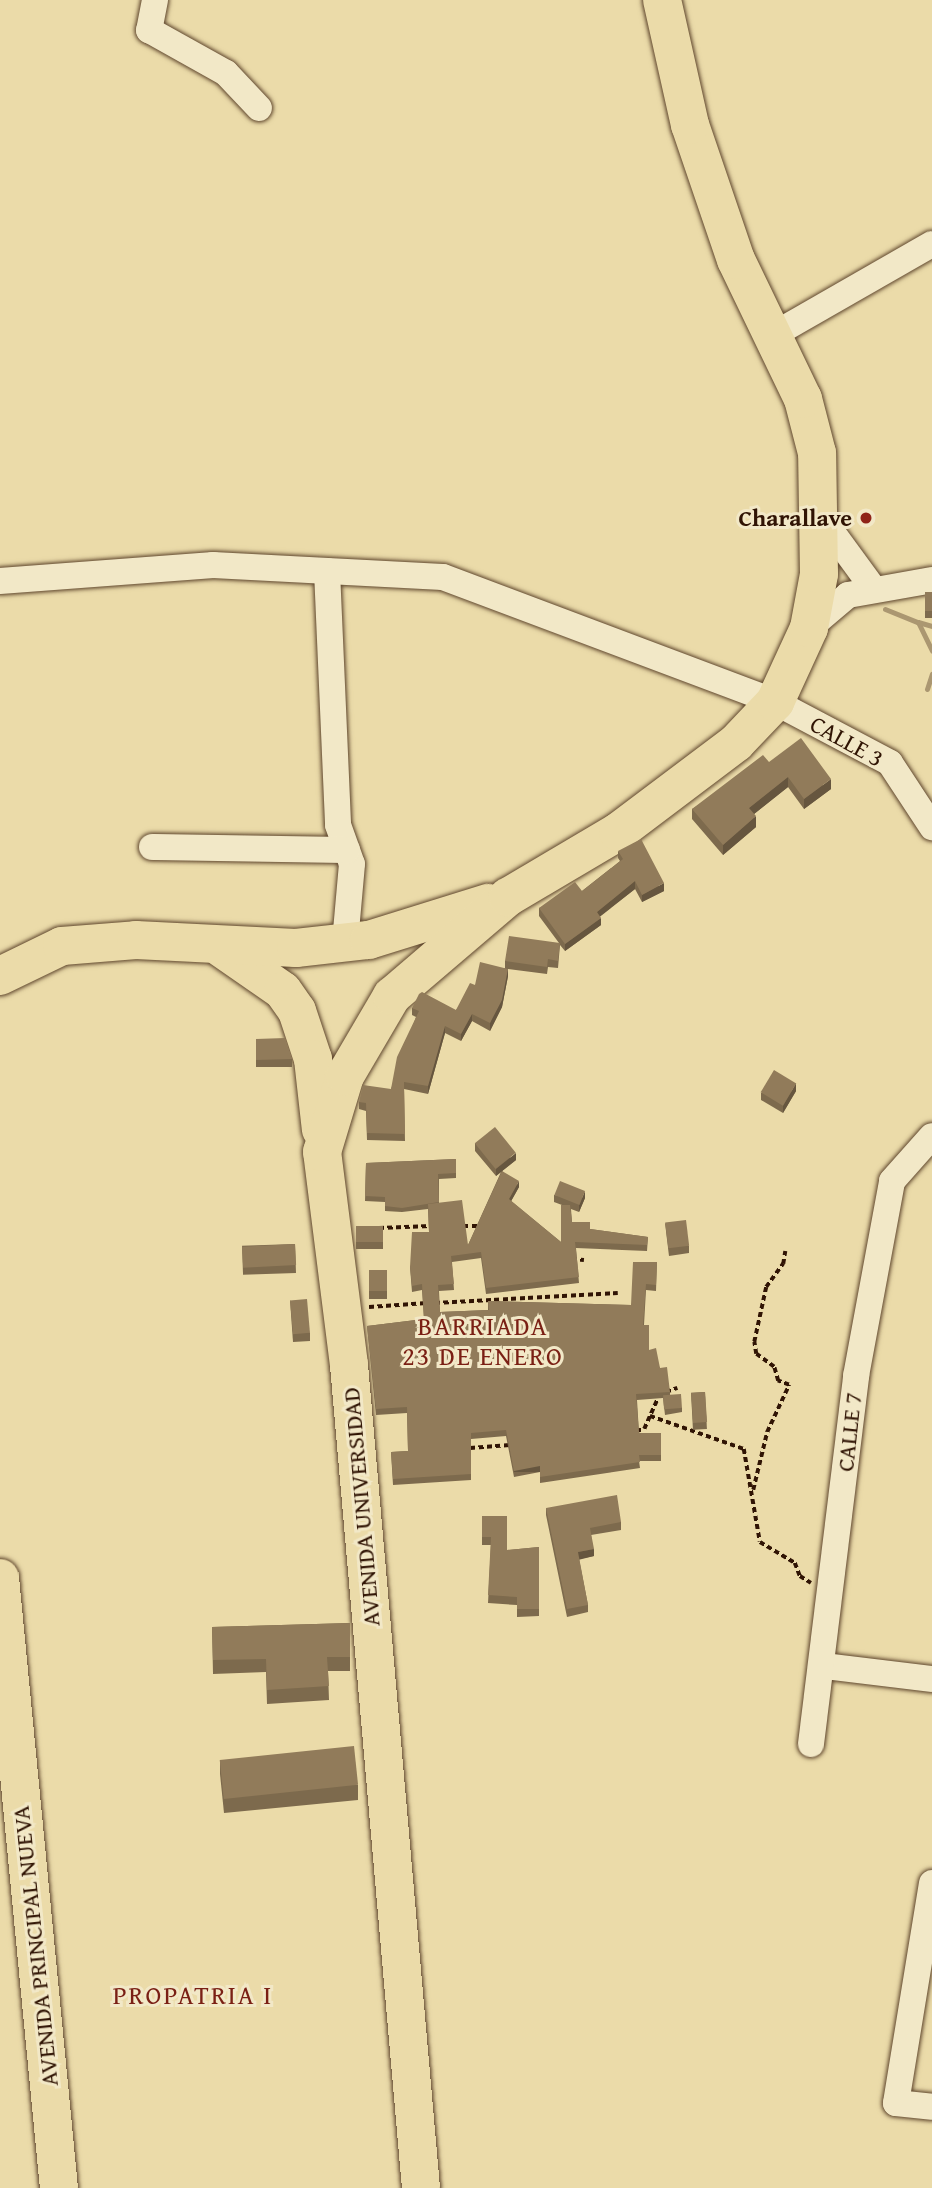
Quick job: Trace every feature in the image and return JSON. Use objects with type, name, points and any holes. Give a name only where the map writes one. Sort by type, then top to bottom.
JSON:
[{"type":"highway","points":[[0,976],[62,946],[136,940],[221,948],[296,948],[369,940],[508,897],[618,832],[736,743],[775,702],[809,628],[819,574],[821,517],[817,453],[803,399],[736,260],[690,124],[662,0]]},
{"type":"highway","name":"AVENIDA UNIVERSIDAD","points":[[421,2188],[342,1308],[322,1152],[345,1076],[392,996],[508,897]]},
{"type":"highway","points":[[221,948],[283,991],[297,1011],[313,1059],[322,1152]]},
{"type":"highway","name":"AVENIDA PRINCIPAL NUEVA","points":[[0,1578],[59,2188]]},
{"type":"street","points":[[155,0],[149,30],[226,73],[258,108]]},
{"type":"street","points":[[773,335],[932,244]]},
{"type":"street","points":[[821,517],[873,588]]},
{"type":"street","name":"CALLE 3","points":[[0,581],[213,565],[443,577],[775,702],[890,763],[932,827]]},
{"type":"street","points":[[327,571],[338,825],[352,864],[345,943]]},
{"type":"street","points":[[809,628],[848,595],[873,588],[932,580]]},
{"type":"street","points":[[152,847],[347,850]]},
{"type":"street","name":"CALLE 7","points":[[811,1744],[824,1666],[856,1377],[892,1181],[932,1136]]},
{"type":"street","points":[[824,1666],[932,1679]]},
{"type":"street","points":[[932,1883],[896,2103],[932,2107]]},
{"type":"path","points":[[332,1232],[440,1226]]},
{"type":"path","points":[[451,1226],[487,1226]]},
{"type":"path","points":[[753,1492],[767,1432],[789,1385],[778,1381],[774,1367],[756,1354],[754,1342],[766,1287],[783,1264],[785,1251]]},
{"type":"path","points":[[571,1259],[584,1259]]},
{"type":"path","points":[[342,1308],[618,1293]]},
{"type":"path","points":[[591,1294],[593,1306]]},
{"type":"path","points":[[632,1433],[643,1429],[657,1397],[677,1388]]},
{"type":"path","points":[[650,1416],[744,1449],[760,1542],[795,1563],[800,1576],[831,1594]]},
{"type":"path","points":[[462,1448],[516,1445]]},
{"type":"building","points":[[925,592],[932,592],[932,611],[925,611]]},
{"type":"building","points":[[801,738],[831,779],[804,799],[788,777],[749,808],[756,816],[723,845],[692,809],[763,755],[769,762]]},
{"type":"building","points":[[641,839],[664,883],[642,895],[635,881],[597,912],[601,918],[565,944],[539,908],[575,882],[582,891],[623,859],[618,851]]},
{"type":"building","points":[[509,936],[560,943],[558,961],[548,959],[547,967],[505,961]]},
{"type":"building","points":[[480,962],[508,969],[502,1000],[490,1023],[472,1014],[461,1034],[445,1026],[428,1086],[404,1082],[405,1134],[367,1133],[366,1103],[359,1102],[363,1085],[391,1089],[397,1057],[419,1011],[412,1008],[419,994],[422,992],[456,1010],[470,983],[475,985]]},
{"type":"building","points":[[285,1038],[292,1059],[256,1060],[256,1039]]},
{"type":"building","points":[[774,1070],[796,1083],[783,1106],[761,1092]]},
{"type":"building","points":[[495,1127],[516,1153],[496,1169],[475,1143]]},
{"type":"building","points":[[456,1159],[456,1173],[438,1174],[439,1202],[402,1208],[385,1206],[385,1197],[365,1196],[366,1163]]},
{"type":"building","points":[[502,1171],[519,1181],[509,1199],[561,1242],[561,1205],[570,1205],[572,1222],[590,1222],[590,1229],[648,1237],[647,1245],[575,1242],[579,1277],[486,1288],[481,1252],[451,1256],[454,1284],[438,1285],[440,1312],[489,1310],[488,1301],[631,1305],[633,1262],[657,1262],[656,1285],[646,1284],[643,1325],[649,1325],[649,1350],[656,1348],[660,1368],[667,1367],[670,1392],[636,1394],[639,1433],[661,1433],[661,1455],[639,1455],[640,1462],[540,1477],[540,1466],[514,1471],[506,1430],[471,1433],[471,1474],[393,1479],[391,1452],[408,1451],[407,1407],[376,1409],[367,1326],[424,1319],[422,1284],[412,1286],[412,1232],[429,1232],[428,1204],[462,1200],[468,1245]]},
{"type":"building","points":[[560,1181],[585,1191],[579,1205],[554,1195]]},
{"type":"building","points":[[686,1220],[689,1246],[668,1248],[665,1223]]},
{"type":"building","points":[[356,1226],[383,1226],[383,1242],[356,1242]]},
{"type":"building","points":[[295,1244],[296,1265],[243,1268],[242,1247]]},
{"type":"building","points":[[369,1270],[387,1270],[387,1291],[369,1291]]},
{"type":"building","points":[[307,1299],[310,1333],[293,1334],[290,1300]]},
{"type":"building","points":[[705,1392],[707,1422],[693,1423],[691,1393]]},
{"type":"building","points":[[681,1394],[682,1408],[664,1409],[663,1395]]},
{"type":"building","points":[[617,1495],[621,1522],[590,1528],[594,1549],[578,1552],[588,1605],[567,1609],[546,1508]]},
{"type":"building","points":[[482,1516],[507,1516],[507,1550],[539,1547],[539,1609],[517,1609],[517,1597],[488,1595],[491,1537],[482,1537]]},
{"type":"building","points":[[350,1623],[350,1657],[327,1657],[329,1686],[267,1690],[266,1659],[213,1660],[212,1627]]},
{"type":"building","points":[[354,1746],[358,1785],[224,1799],[220,1760]]},
{"type":"waterway","points":[[885,609],[918,622],[932,651]]},
{"type":"waterway","points":[[918,622],[932,626]]},
{"type":"waterway","points":[[927,689],[932,674]]},
{"type":"place","name":"Charallave","points":[[866,518]]},
{"type":"district","name":"BARRIADA 23 DE ENERO","points":[[483,1341]]},
{"type":"district","name":"PROPATRIA I","points":[[193,1995]]}]
